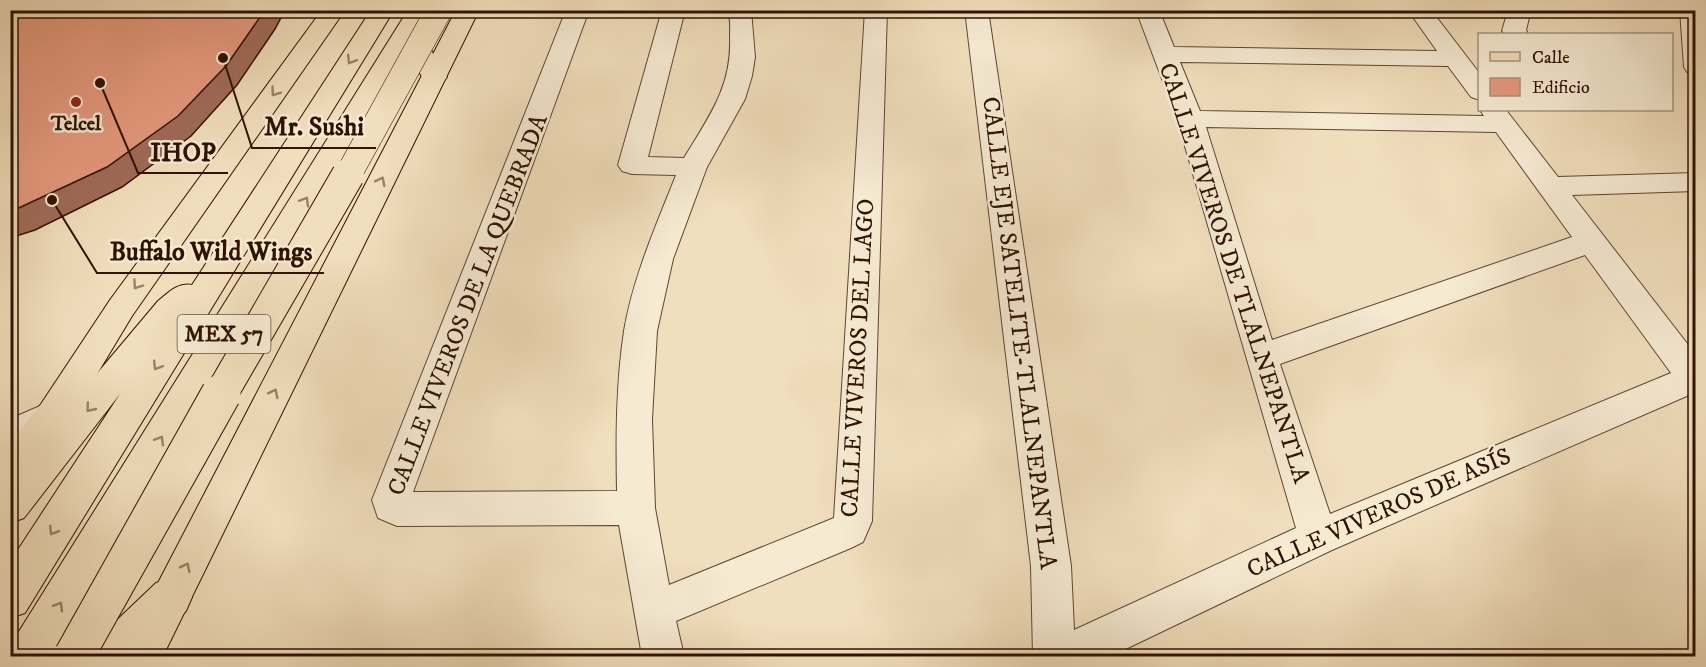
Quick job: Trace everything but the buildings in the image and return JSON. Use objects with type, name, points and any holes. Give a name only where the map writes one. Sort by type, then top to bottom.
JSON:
[{"type":"main road","points":[[10,471],[54,414],[121,308],[334,10]]},
{"type":"main road","name":"MEX 57","points":[[10,599],[383,10]]},
{"type":"main road","points":[[74,657],[201,428],[374,130],[439,10]]},
{"type":"main road","points":[[141,657],[468,10]]},
{"type":"main road","points":[[414,21],[434,76]]},
{"type":"main road","name":"MEX 57","points":[[28,657],[414,21]]},
{"type":"main road","points":[[10,506],[169,309],[215,274]]},
{"type":"main road","points":[[110,657],[171,597]]},
{"type":"street","name":"CALLE VIVEROS DE LA QUEBRADA","points":[[578,10],[391,500],[392,506],[397,509],[636,508]]},
{"type":"street","points":[[674,10],[632,165],[693,167]]},
{"type":"street","points":[[663,657],[652,611],[636,508],[634,419],[641,331],[658,260],[693,167],[732,99],[740,76],[743,57],[739,10]]},
{"type":"street","name":"CALLE VIVEROS DEL LAGO","points":[[652,611],[837,536],[849,530],[853,521],[876,10]]},
{"type":"street","name":"CALLE EJE SATELITE-TLALNEPANTLA","points":[[976,10],[1051,566],[1054,657]]},
{"type":"street","name":"CALLE VIVEROS DE TLALNEPANTLA","points":[[1147,10],[1190,119],[1318,537]]},
{"type":"street","points":[[1419,10],[1478,91]]},
{"type":"street","points":[[1516,33],[1514,31],[1520,10]]},
{"type":"street","points":[[1689,71],[1691,10]]},
{"type":"street","points":[[1164,54],[1455,59]]},
{"type":"street","points":[[1190,119],[1498,117],[1695,378]]},
{"type":"street","points":[[1550,186],[1695,182]]},
{"type":"street","points":[[1261,357],[1592,242]]},
{"type":"street","name":"CALLE VIVEROS DE ASÍS","points":[[1066,657],[1318,537],[1695,378]]},
{"type":"street","points":[[10,436],[54,414]]},
{"type":"place","name":"Mr. Sushi","points":[[223,58]]},
{"type":"place","name":"IHOP","points":[[100,83]]},
{"type":"place","name":"Telcel","points":[[76,102]]},
{"type":"place","name":"Buffalo Wild Wings","points":[[52,200]]}]
